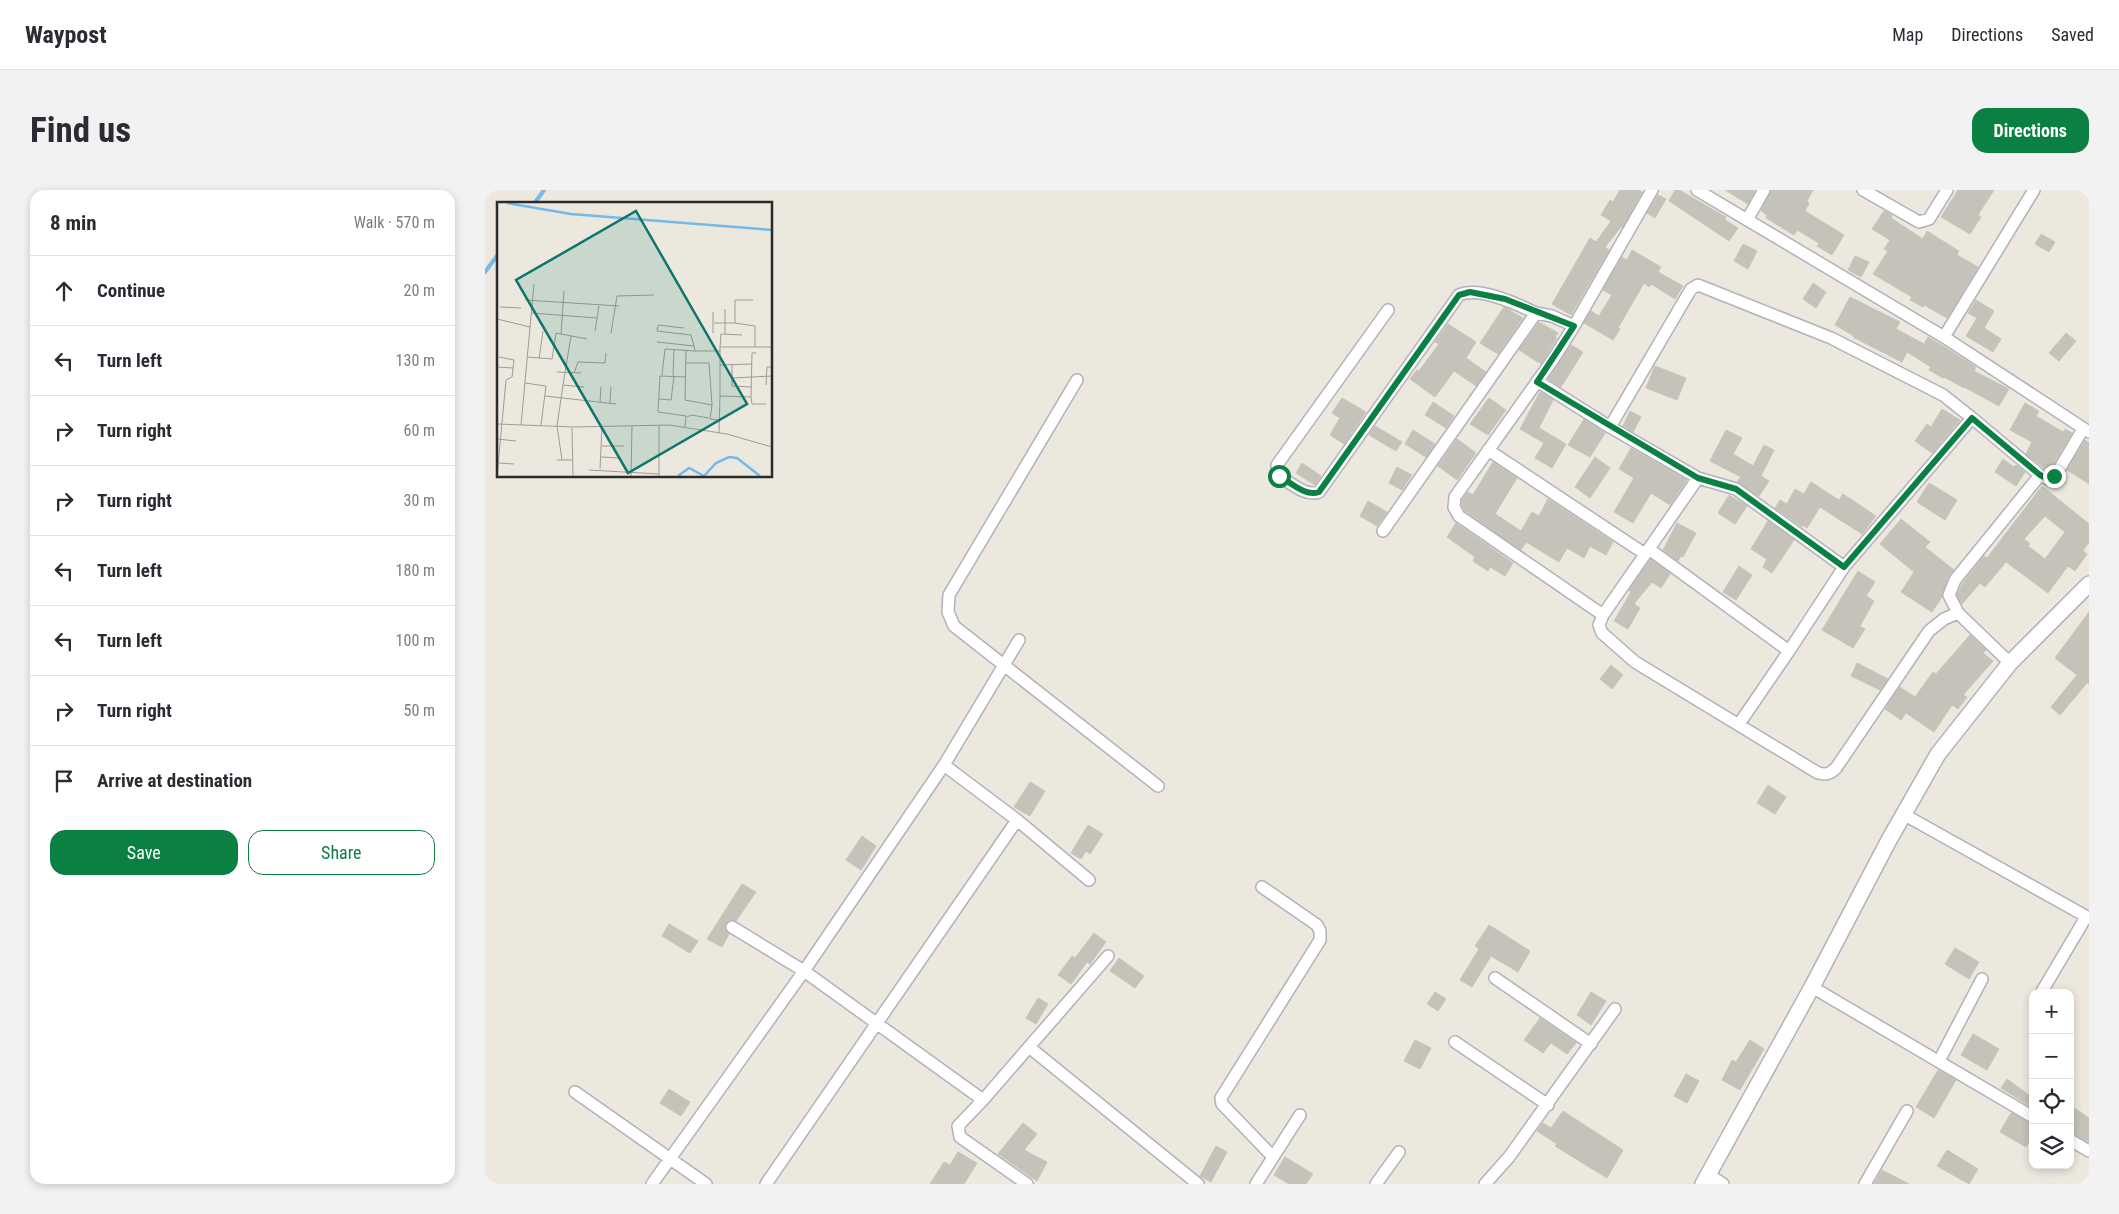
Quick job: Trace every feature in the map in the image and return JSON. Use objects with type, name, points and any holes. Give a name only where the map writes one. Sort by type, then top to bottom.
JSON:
[{"type":"main road","points":[[1706,1179],[1812,987],[1903,814],[1938,754],[2009,663],[2089,584]]},
{"type":"street","points":[[1603,616],[1459,516],[1454,507],[1455,496],[1537,382],[1574,326],[1652,190]]},
{"type":"street","points":[[1610,427],[1691,289],[1702,284],[1831,338],[1943,395],[2040,475],[2048,479],[2058,471],[2086,431],[1944,337],[1697,190]]},
{"type":"street","points":[[1747,220],[1764,190]]},
{"type":"street","points":[[1868,191],[1919,222],[1929,219],[1947,190]]},
{"type":"street","points":[[1944,337],[2034,190]]},
{"type":"street","points":[[1388,310],[1277,465],[1279,476],[1307,493],[1314,494],[1319,492],[1459,295],[1470,292],[1505,299],[1574,326]]},
{"type":"street","points":[[1383,531],[1523,335],[1536,312]]},
{"type":"street","points":[[1077,380],[949,595],[948,612],[954,626],[1158,786]]},
{"type":"street","points":[[1537,382],[1698,478],[1736,489],[1844,567]]},
{"type":"street","points":[[1739,724],[1844,567],[1972,418]]},
{"type":"street","points":[[1488,450],[1647,551],[1789,651]]},
{"type":"street","points":[[2009,663],[1958,613],[1949,595],[1955,580],[2040,475]]},
{"type":"street","points":[[1698,478],[1603,616],[1599,624],[1602,633],[1635,662],[1818,773],[1825,775],[1831,773],[1929,631],[1943,619],[1958,613]]},
{"type":"street","points":[[653,1184],[804,971],[943,765],[1019,640]]},
{"type":"street","points":[[943,765],[1017,820],[1089,880]]},
{"type":"street","points":[[1903,814],[2088,918],[2044,989]]},
{"type":"street","points":[[765,1184],[1017,820]]},
{"type":"street","points":[[1262,887],[1317,925],[1320,931],[1320,940],[1221,1098],[1222,1104],[1273,1157]]},
{"type":"street","points":[[731,927],[804,971],[983,1100]]},
{"type":"street","points":[[1027,1184],[960,1136],[958,1126],[983,1100],[1107,956]]},
{"type":"street","points":[[1495,978],[1591,1044]]},
{"type":"street","points":[[1939,1061],[1982,980]]},
{"type":"street","points":[[1812,987],[2029,1115]]},
{"type":"street","points":[[1485,1184],[1548,1105],[1615,1009]]},
{"type":"street","points":[[1455,1042],[1548,1105]]},
{"type":"street","points":[[1029,1047],[1198,1184]]},
{"type":"street","points":[[575,1092],[706,1184]]},
{"type":"street","points":[[1865,1184],[1907,1111]]},
{"type":"street","points":[[1256,1184],[1300,1114]]},
{"type":"street","points":[[2074,1142],[2089,1151]]},
{"type":"street","points":[[1376,1184],[1399,1152]]},
{"type":"street","points":[[1706,1179],[1723,1184]]},
{"type":"building","points":[[1620,190],[1638,190],[1642,192],[1622,228],[1605,247],[1609,250],[1571,315],[1552,304],[1590,238],[1596,242],[1611,221],[1601,215],[1610,200],[1613,202]]},
{"type":"building","points":[[1675,190],[1679,190],[1726,217],[1725,220],[1738,228],[1729,241],[1669,201]]},
{"type":"building","points":[[1725,190],[1755,190],[1748,204]]},
{"type":"building","points":[[1771,190],[1813,190],[1807,201],[1809,203],[1805,211],[1844,235],[1832,255],[1817,246],[1819,243],[1797,230],[1794,235],[1766,218],[1767,215],[1761,211]]},
{"type":"building","points":[[1958,190],[1994,190],[1978,215],[1981,217],[1970,234],[1941,217]]},
{"type":"building","points":[[1658,195],[1666,199],[1655,218],[1647,213]]},
{"type":"building","points":[[1884,211],[1892,215],[1891,218],[1923,239],[1927,231],[1959,251],[1957,255],[1978,267],[1947,318],[1924,305],[1923,307],[1910,300],[1912,297],[1873,274],[1888,251],[1884,249],[1890,240],[1872,229]]},
{"type":"building","points":[[2041,234],[2055,242],[2049,252],[2035,244]]},
{"type":"building","points":[[1743,244],[1757,251],[1748,269],[1734,261]]},
{"type":"building","points":[[1632,250],[1661,267],[1658,272],[1683,286],[1675,299],[1651,284],[1649,287],[1644,283],[1613,340],[1584,323],[1591,311],[1599,316],[1612,295],[1603,290],[1622,257],[1627,260]]},
{"type":"building","points":[[1855,256],[1869,262],[1861,277],[1848,270]]},
{"type":"building","points":[[1813,283],[1826,292],[1816,308],[1803,299]]},
{"type":"building","points":[[1850,297],[1900,322],[1896,329],[1924,344],[1928,337],[1976,367],[1974,371],[2009,389],[1999,406],[1929,370],[1931,367],[1907,352],[1902,362],[1853,337],[1835,325]]},
{"type":"building","points":[[1976,300],[1994,311],[1984,328],[2001,339],[1993,352],[1966,336],[1977,318],[1968,313]]},
{"type":"building","points":[[1504,307],[1523,318],[1498,354],[1480,343]]},
{"type":"building","points":[[1539,322],[1558,333],[1555,337],[1557,338],[1541,364],[1519,350]]},
{"type":"building","points":[[1448,324],[1476,342],[1466,358],[1486,372],[1476,386],[1454,371],[1435,397],[1410,379],[1417,370],[1419,371],[1439,344],[1435,342]]},
{"type":"building","points":[[2066,333],[2076,341],[2059,361],[2049,353]]},
{"type":"building","points":[[1571,345],[1583,352],[1561,387],[1548,379]]},
{"type":"building","points":[[1655,366],[1686,378],[1677,400],[1646,388]]},
{"type":"building","points":[[1540,392],[1553,400],[1539,428],[1566,444],[1552,468],[1535,458],[1544,443],[1520,429]]},
{"type":"building","points":[[1342,398],[1366,412],[1344,444],[1330,435],[1340,418],[1332,413]]},
{"type":"building","points":[[1489,398],[1506,410],[1488,435],[1470,424]]},
{"type":"building","points":[[1433,402],[1454,416],[1446,428],[1425,415]]},
{"type":"building","points":[[2025,403],[2039,411],[2036,416],[2063,432],[2065,429],[2072,433],[2052,466],[2047,470],[2026,454],[2032,442],[2010,430]]},
{"type":"building","points":[[1942,409],[1960,420],[1932,453],[1915,441],[1927,424],[1931,427]]},
{"type":"building","points":[[1630,411],[1641,417],[1633,432],[1623,426]]},
{"type":"building","points":[[1584,419],[1605,433],[1590,457],[1568,445]]},
{"type":"building","points":[[1375,426],[1402,442],[1396,451],[1369,435]]},
{"type":"building","points":[[1413,430],[1435,444],[1426,457],[1405,444]]},
{"type":"building","points":[[1726,430],[1742,438],[1733,454],[1753,466],[1764,445],[1774,450],[1761,476],[1769,481],[1759,496],[1737,482],[1741,477],[1710,461]]},
{"type":"building","points":[[1457,439],[1476,453],[1457,480],[1438,466]]},
{"type":"building","points":[[2085,440],[2089,443],[2089,484],[2067,470]]},
{"type":"building","points":[[1631,448],[1687,480],[1670,505],[1651,493],[1633,523],[1614,512],[1634,478],[1619,469]]},
{"type":"building","points":[[1595,457],[1610,468],[1590,498],[1575,487]]},
{"type":"building","points":[[2003,459],[2025,472],[2016,486],[1995,472]]},
{"type":"building","points":[[1493,462],[1517,478],[1495,514],[1521,531],[1532,512],[1539,516],[1548,499],[1613,542],[1606,555],[1590,546],[1584,558],[1567,548],[1559,562],[1526,542],[1521,550],[1465,511],[1462,500],[1468,492],[1473,495]]},
{"type":"building","points":[[1302,463],[1321,476],[1315,485],[1296,473]]},
{"type":"building","points":[[1397,467],[1412,475],[1402,490],[1389,483]]},
{"type":"building","points":[[1811,482],[1839,500],[1843,494],[1876,516],[1862,534],[1820,507],[1807,528],[1803,525],[1802,527],[1775,508],[1780,500],[1787,504],[1795,489],[1804,494]]},
{"type":"building","points":[[1929,483],[1957,500],[1945,520],[1917,502]]},
{"type":"building","points":[[2042,486],[2089,524],[2089,542],[2083,551],[2087,554],[2075,571],[2068,566],[2048,593],[2006,562],[1985,587],[1980,583],[1962,604],[1957,595],[1962,584],[1984,556],[1987,558]],"holes":[[[2045,516],[2065,532],[2045,559],[2028,546],[2030,544],[2024,539]]]},
{"type":"building","points":[[1729,495],[1747,506],[1735,524],[1718,513]]},
{"type":"building","points":[[1368,501],[1387,512],[1377,526],[1360,516]]},
{"type":"building","points":[[1901,519],[1930,542],[1925,547],[1954,570],[1948,577],[1942,597],[1932,612],[1901,592],[1914,572],[1880,544]]},
{"type":"building","points":[[1768,521],[1794,540],[1772,573],[1763,567],[1767,559],[1751,549]]},
{"type":"building","points":[[1456,523],[1513,563],[1505,576],[1490,567],[1488,571],[1473,561],[1475,557],[1447,537]]},
{"type":"building","points":[[1677,523],[1696,533],[1683,557],[1681,556],[1678,561],[1663,550]]},
{"type":"building","points":[[1651,559],[1670,574],[1661,588],[1652,582],[1634,604],[1640,608],[1628,629],[1614,621],[1631,592],[1629,590]]},
{"type":"building","points":[[1739,566],[1752,575],[1736,600],[1723,592]]},
{"type":"building","points":[[1858,571],[1875,582],[1866,596],[1874,601],[1860,626],[1865,629],[1853,648],[1822,630]]},
{"type":"building","points":[[2089,612],[2089,684],[2087,683],[2060,715],[2051,707],[2077,675],[2055,658]]},
{"type":"building","points":[[1970,635],[1986,650],[1983,653],[1993,661],[1963,695],[1967,697],[1958,709],[1952,705],[1934,732],[1906,713],[1901,720],[1885,709],[1900,687],[1915,697],[1933,672],[1936,674]]},
{"type":"building","points":[[1857,663],[1888,679],[1880,690],[1851,676]]},
{"type":"building","points":[[1611,665],[1623,675],[1612,689],[1600,679]]},
{"type":"building","points":[[1030,782],[1045,791],[1030,816],[1014,807]]},
{"type":"building","points":[[1768,785],[1786,797],[1775,814],[1757,803]]},
{"type":"building","points":[[1088,825],[1103,834],[1090,854],[1086,851],[1081,859],[1071,853]]},
{"type":"building","points":[[862,836],[876,846],[861,870],[846,860]]},
{"type":"building","points":[[742,884],[756,892],[736,921],[729,920],[725,924],[725,930],[729,934],[722,947],[707,939]]},
{"type":"building","points":[[669,924],[698,941],[690,953],[662,936]]},
{"type":"building","points":[[1489,925],[1530,951],[1518,972],[1491,956],[1472,987],[1460,980],[1479,949],[1475,946]]},
{"type":"building","points":[[1094,933],[1106,942],[1090,964],[1087,962],[1071,984],[1058,975],[1072,956],[1075,958]]},
{"type":"building","points":[[1955,948],[1979,962],[1969,979],[1945,964]]},
{"type":"building","points":[[1119,958],[1144,976],[1135,988],[1110,971]]},
{"type":"building","points":[[1435,992],[1446,999],[1438,1011],[1427,1004]]},
{"type":"building","points":[[1591,992],[1606,1001],[1591,1025],[1577,1015]]},
{"type":"building","points":[[1038,998],[1048,1004],[1036,1024],[1026,1018]]},
{"type":"building","points":[[1540,1018],[1576,1043],[1567,1054],[1551,1043],[1543,1053],[1524,1040]]},
{"type":"building","points":[[1973,1034],[1999,1049],[1987,1070],[1961,1055]]},
{"type":"building","points":[[1415,1040],[1431,1048],[1420,1069],[1404,1061]]},
{"type":"building","points":[[1750,1040],[1764,1049],[1740,1090],[1722,1080],[1732,1060],[1736,1062]]},
{"type":"building","points":[[1938,1070],[1956,1080],[1934,1118],[1916,1107]]},
{"type":"building","points":[[1686,1074],[1699,1081],[1687,1103],[1674,1096]]},
{"type":"building","points":[[2007,1079],[2029,1095],[2029,1106],[2001,1088]]},
{"type":"building","points":[[669,1089],[690,1102],[681,1116],[660,1103]]},
{"type":"building","points":[[2074,1108],[2089,1118],[2089,1142],[2074,1135]]},
{"type":"building","points":[[1563,1111],[1623,1150],[1607,1178],[1555,1146],[1557,1144],[1537,1131],[1543,1123],[1551,1128]]},
{"type":"building","points":[[2011,1113],[2029,1122],[2029,1142],[2026,1147],[2000,1132]]},
{"type":"building","points":[[1023,1123],[1037,1134],[1024,1150],[1047,1162],[1037,1181],[998,1154]]},
{"type":"building","points":[[1216,1146],[1227,1152],[1211,1182],[1200,1176]]},
{"type":"building","points":[[1947,1150],[1978,1169],[1969,1184],[1937,1166]]},
{"type":"building","points":[[958,1152],[977,1163],[964,1184],[930,1184],[944,1162],[950,1165]]},
{"type":"building","points":[[1285,1157],[1313,1174],[1306,1184],[1289,1184],[1274,1175]]},
{"type":"building","points":[[1882,1170],[1909,1184],[1874,1184]]},
{"type":"waterway","points":[[535,202],[544,190]]},
{"type":"waterway","points":[[485,272],[497,256]]},
{"type":"route","points":[[1279,476],[1307,493],[1314,494],[1319,492],[1459,295],[1465,292],[1505,299],[1574,326],[1537,382],[1698,478],[1736,489],[1844,567],[1972,418],[2040,475],[2048,479],[2054,476]]}]
